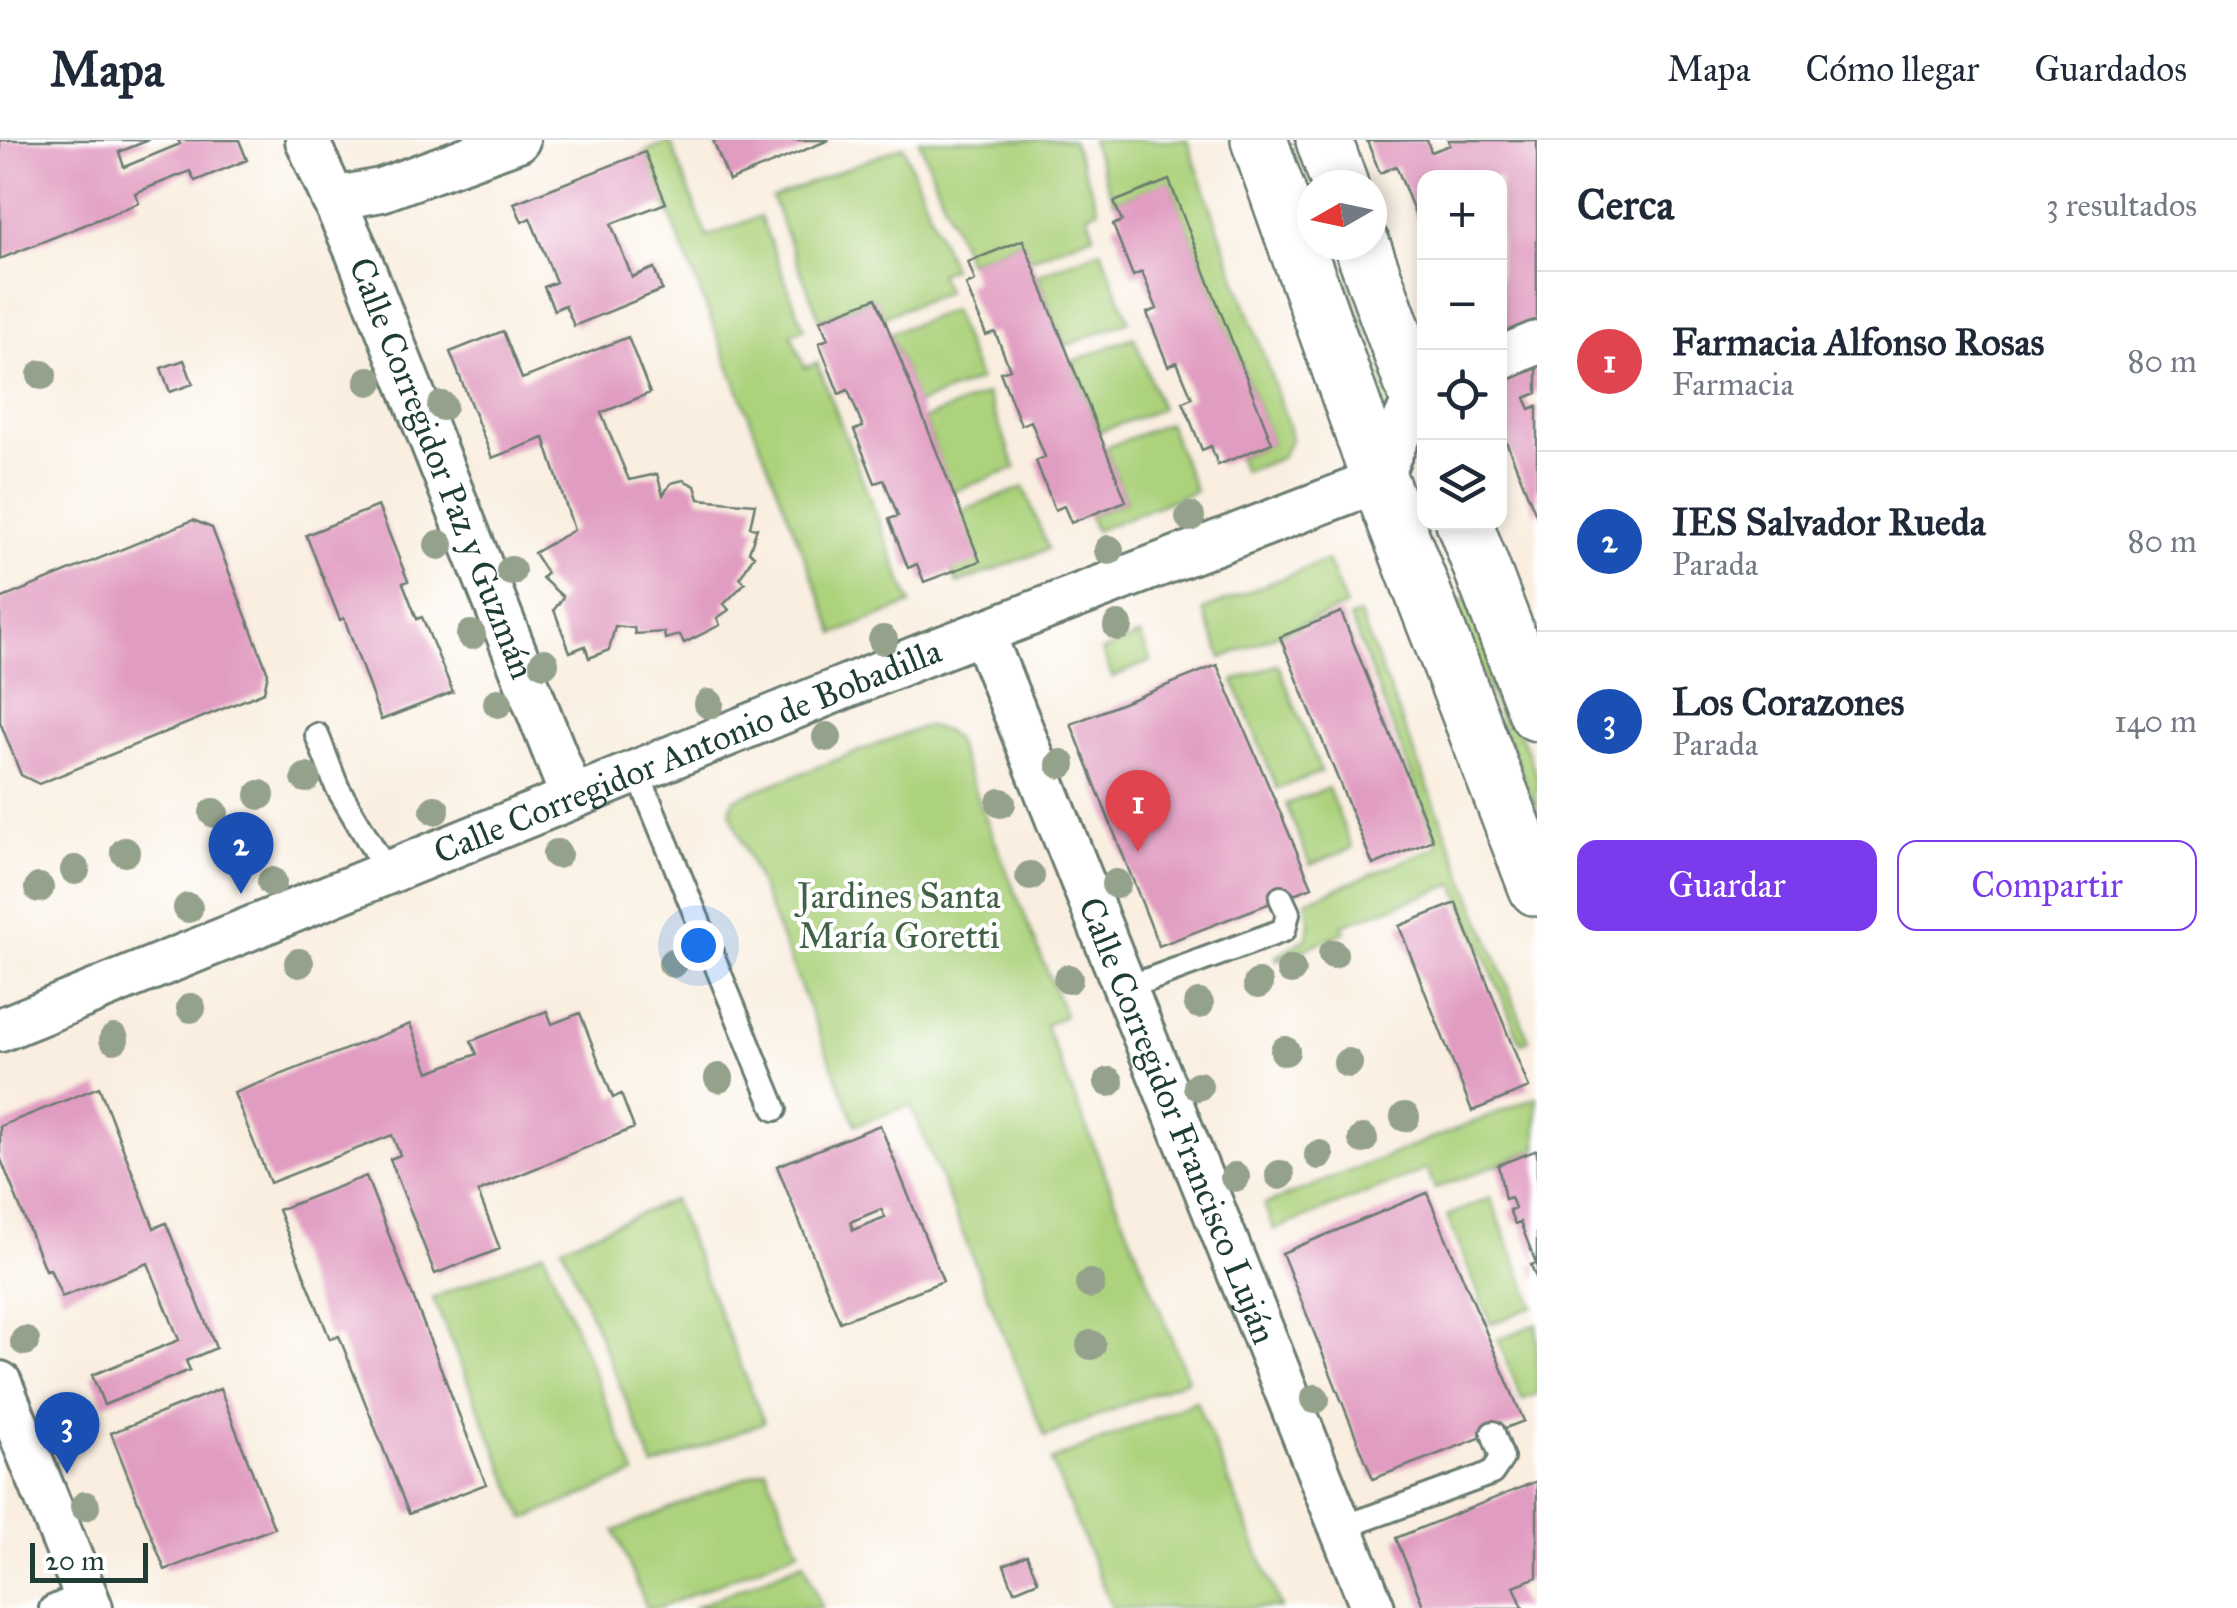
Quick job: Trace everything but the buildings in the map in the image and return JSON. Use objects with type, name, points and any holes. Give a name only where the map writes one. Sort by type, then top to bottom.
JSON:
[{"type":"main road","points":[[1259,140],[1379,479],[1537,888]]},
{"type":"main road","points":[[1324,140],[1335,170]]},
{"type":"main road","points":[[1368,260],[1417,386]]},
{"type":"main road","points":[[1467,530],[1532,686]]},
{"type":"street","name":"Calle Corregidor Paz y Guzmán","points":[[307,140],[334,199],[572,798]]},
{"type":"street","points":[[334,199],[381,190],[518,140]]},
{"type":"street","points":[[1507,355],[1537,342]]},
{"type":"street","points":[[1379,479],[1417,408]]},
{"type":"street","name":"Calle Corregidor Antonio de Bobadilla","points":[[0,1030],[637,771],[1379,479]]},
{"type":"street","name":"Calle Corregidor Francisco Luján","points":[[983,633],[1372,1608]]},
{"type":"street","points":[[0,1382],[76,1603]]},
{"type":"lane","points":[[316,735],[337,787],[387,872]]},
{"type":"lane","points":[[637,771],[775,1109]]},
{"type":"lane","points":[[1126,988],[1284,930],[1288,912],[1282,898]]},
{"type":"lane","points":[[1341,1528],[1492,1473],[1502,1458],[1494,1433]]},
{"type":"green space","points":[[919,140],[1072,140],[1099,209],[1087,214],[1094,234],[1030,259],[1022,240],[968,262]]},
{"type":"green space","points":[[1091,140],[1187,140],[1288,424],[1291,439],[1281,458],[1244,472],[1238,457],[1272,443],[1169,181],[1114,202]]},
{"type":"green space","points":[[670,141],[707,237],[760,216],[804,328],[791,334],[805,368],[817,363],[911,604],[835,634],[645,152]]},
{"type":"green space","points":[[903,146],[952,268],[939,273],[946,292],[883,317],[875,298],[820,320],[772,198]]},
{"type":"green space","points":[[1101,250],[1129,321],[1065,346],[1037,275]]},
{"type":"green space","points":[[1328,260],[1340,260],[1391,402],[1389,429]]},
{"type":"green space","points":[[952,310],[979,380],[917,404],[890,333]]},
{"type":"green space","points":[[1134,337],[1161,409],[1099,432],[1071,362]]},
{"type":"green space","points":[[987,394],[1016,468],[952,492],[924,419]]},
{"type":"green space","points":[[1168,423],[1195,491],[1095,531],[1089,516],[1126,501],[1105,448]]},
{"type":"green space","points":[[1024,487],[1048,549],[957,584],[952,571],[960,512]]},
{"type":"green space","points":[[1327,560],[1346,606],[1222,658],[1203,610]]},
{"type":"green space","points":[[1467,598],[1537,776],[1537,813],[1454,602]]},
{"type":"green space","points":[[1359,614],[1529,1040],[1521,1043],[1455,884],[1342,925],[1345,932],[1277,960],[1307,937],[1310,924],[1306,901],[1439,846],[1350,617]]},
{"type":"green space","points":[[1140,635],[1151,661],[1112,677],[1102,651]]},
{"type":"green space","points":[[1278,664],[1321,772],[1277,789],[1234,681]]},
{"type":"green space","name":"Jardines Santa María Goretti","points":[[925,726],[945,731],[954,739],[1065,1016],[1045,1025],[1188,1379],[1045,1437],[911,1105],[856,1125],[730,811],[734,799]]},
{"type":"green space","points":[[1328,788],[1352,848],[1310,865],[1286,804]]},
{"type":"green space","points":[[1537,1097],[1537,1149],[1435,1189],[1427,1169],[1274,1230],[1264,1205]]},
{"type":"green space","points":[[1490,1198],[1534,1306],[1491,1324],[1447,1216]]},
{"type":"green space","points":[[673,1200],[764,1422],[654,1467],[562,1246]]},
{"type":"green space","points":[[544,1252],[635,1474],[525,1519],[433,1298]]},
{"type":"green space","points":[[1537,1324],[1537,1394],[1522,1400],[1498,1339]]},
{"type":"green space","points":[[1196,1401],[1281,1608],[1112,1608],[1051,1461]]},
{"type":"green space","points":[[766,1469],[799,1550],[659,1608],[647,1608],[615,1531]]},
{"type":"green space","points":[[804,1562],[822,1608],[693,1608]]},
{"type":"place","name":"Farmacia Alfonso Rosas","points":[[1138,852]]},
{"type":"place","name":"IES Salvador Rueda","points":[[241,894]]},
{"type":"place","name":"Los Corazones","points":[[67,1474]]}]
